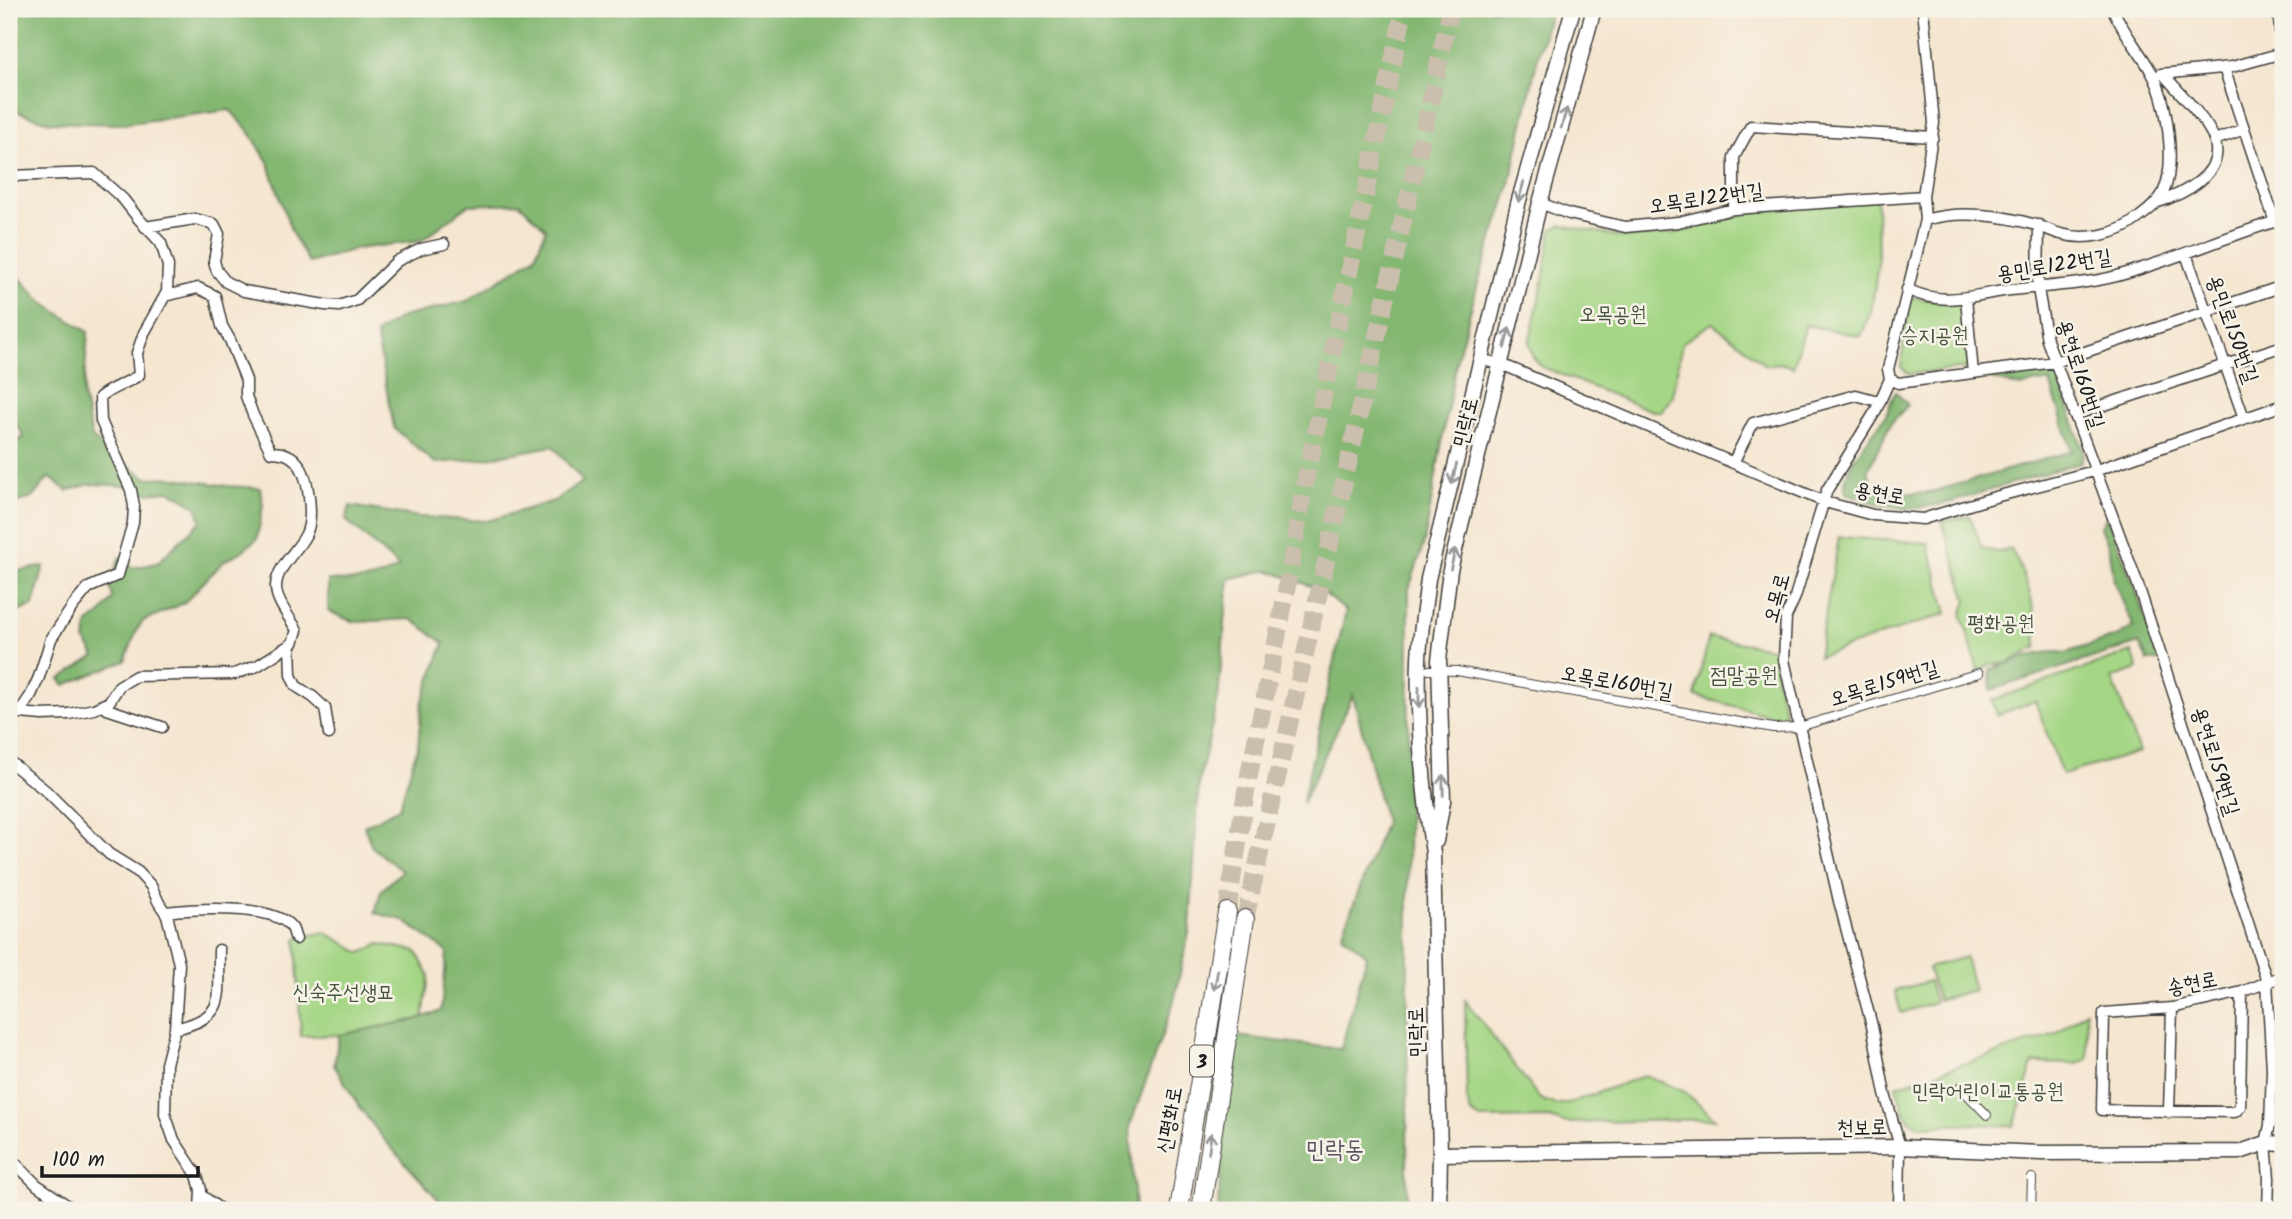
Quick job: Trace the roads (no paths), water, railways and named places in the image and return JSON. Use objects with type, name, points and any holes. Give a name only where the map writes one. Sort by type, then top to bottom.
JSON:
[{"type":"highway","name":"신평화로","points":[[1179,1210],[1227,912]]},
{"type":"highway","name":"신평화로","points":[[1201,1210],[1245,919]]},
{"type":"main road","name":"민락로","points":[[1439,1210],[1433,853],[1425,804],[1419,714],[1419,657],[1428,579],[1519,200],[1573,9]]},
{"type":"main road","name":"민락로","points":[[1433,853],[1443,801],[1439,660],[1450,570],[1539,203],[1594,9]]},
{"type":"main road","name":"천보로","points":[[1440,1154],[1900,1147],[2041,1153],[2241,1152],[2266,1143],[2283,1144]]},
{"type":"street","name":"오목로","points":[[1899,1210],[1900,1147],[1839,901],[1784,660],[1786,617],[1795,597],[1832,480],[1875,412],[1890,379],[1888,369],[1925,220],[1923,196],[1934,124],[1923,9]]},
{"type":"street","points":[[2113,9],[2127,36],[2206,125],[2215,140],[2217,159],[2207,175],[2188,189],[2155,203]]},
{"type":"street","points":[[2158,74],[2224,68],[2282,57],[2278,9]]},
{"type":"street","points":[[2224,68],[2279,220]]},
{"type":"street","points":[[1925,220],[1942,215],[1983,216],[2012,219],[2062,234],[2093,237],[2130,225],[2164,193],[2169,166],[2170,133],[2158,74]]},
{"type":"street","points":[[1734,209],[1734,158],[1751,126],[1933,137]]},
{"type":"street","points":[[2215,140],[2244,129]]},
{"type":"street","points":[[9,176],[94,173],[123,199],[161,243],[168,266],[167,292],[144,333],[137,353],[139,375],[111,387],[100,397],[101,421],[131,490],[134,506],[133,523],[118,575],[88,588],[73,606],[51,639],[31,695],[14,713]]},
{"type":"street","name":"오목로122번길","points":[[1539,203],[1569,214],[1625,228],[1678,222],[1734,209],[1923,196]]},
{"type":"street","points":[[145,227],[195,219],[205,220],[214,224],[219,234],[214,261],[217,271],[226,282],[244,290],[339,306],[357,300],[397,261],[421,249],[443,244]]},
{"type":"street","name":"용민로122번길","points":[[1907,289],[1918,295],[1966,299],[2010,290],[2082,283],[2186,254],[2279,220]]},
{"type":"street","name":"용현로160번길","points":[[2039,226],[2038,289],[2044,330],[2094,471]]},
{"type":"street","name":"용민로150번길","points":[[2186,254],[2244,418]]},
{"type":"street","points":[[1890,379],[1898,383],[2055,362],[2283,286]]},
{"type":"street","points":[[14,713],[69,714],[93,709],[109,702],[119,686],[136,676],[234,674],[257,666],[293,643],[297,630],[276,586],[282,569],[307,534],[312,510],[300,466],[286,454],[271,452],[246,396],[246,380],[222,327],[215,296],[198,288],[165,296]]},
{"type":"street","points":[[1966,299],[1973,373]]},
{"type":"street","points":[[2074,415],[2283,346]]},
{"type":"street","name":"용현로","points":[[1482,360],[1500,364],[1825,502],[1873,515],[1923,519],[2094,471],[2283,405]]},
{"type":"street","points":[[1733,463],[1753,423],[1856,395],[1878,401]]},
{"type":"street","name":"용현로159번길","points":[[2094,471],[2137,582],[2267,981],[2278,1069],[2266,1143],[2268,1210]]},
{"type":"street","points":[[290,645],[291,675],[296,686],[325,708],[329,734]]},
{"type":"street","name":"오목로160번길","points":[[1429,670],[1457,671],[1773,727],[1799,727]]},
{"type":"street","name":"오목로159번길","points":[[1799,727],[1979,673]]},
{"type":"street","points":[[103,705],[107,709],[162,727]]},
{"type":"street","points":[[9,761],[46,791],[108,854],[138,872],[151,886],[165,912],[175,939],[179,964],[175,1029],[166,1064],[165,1114],[174,1140],[197,1175],[201,1195],[200,1210]]},
{"type":"street","points":[[165,912],[207,908],[259,913],[285,923],[291,928],[296,939]]},
{"type":"street","points":[[175,1029],[210,1017],[218,1003],[219,950]]},
{"type":"street","name":"송현로","points":[[2169,1112],[2102,1110],[2104,1013],[2172,1008],[2242,992],[2283,976]]},
{"type":"street","points":[[2172,1008],[2169,1112],[2235,1112],[2240,1107],[2242,992]]},
{"type":"street","points":[[1959,1087],[1987,1115]]},
{"type":"street","points":[[9,1157],[37,1185],[74,1210]]},
{"type":"street","points":[[2031,1210],[2032,1178]]},
{"type":"street","points":[[201,1195],[222,1210]]},
{"type":"tunnel","points":[[1227,912],[1247,785],[1304,488],[1404,9]]},
{"type":"tunnel","points":[[1245,919],[1451,9]]},
{"type":"district","name":"민락동","points":[[1335,1149]]},
{"type":"park label","name":"오목공원","points":[[1613,314]]},
{"type":"park label","name":"승지공원","points":[[1935,335]]},
{"type":"park label","name":"평화공원","points":[[2001,623]]},
{"type":"park label","name":"점말공원","points":[[1744,675]]},
{"type":"park label","name":"신숙주선생묘","points":[[343,992]]},
{"type":"park label","name":"민락어린이교통공원","points":[[1988,1091]]}]
